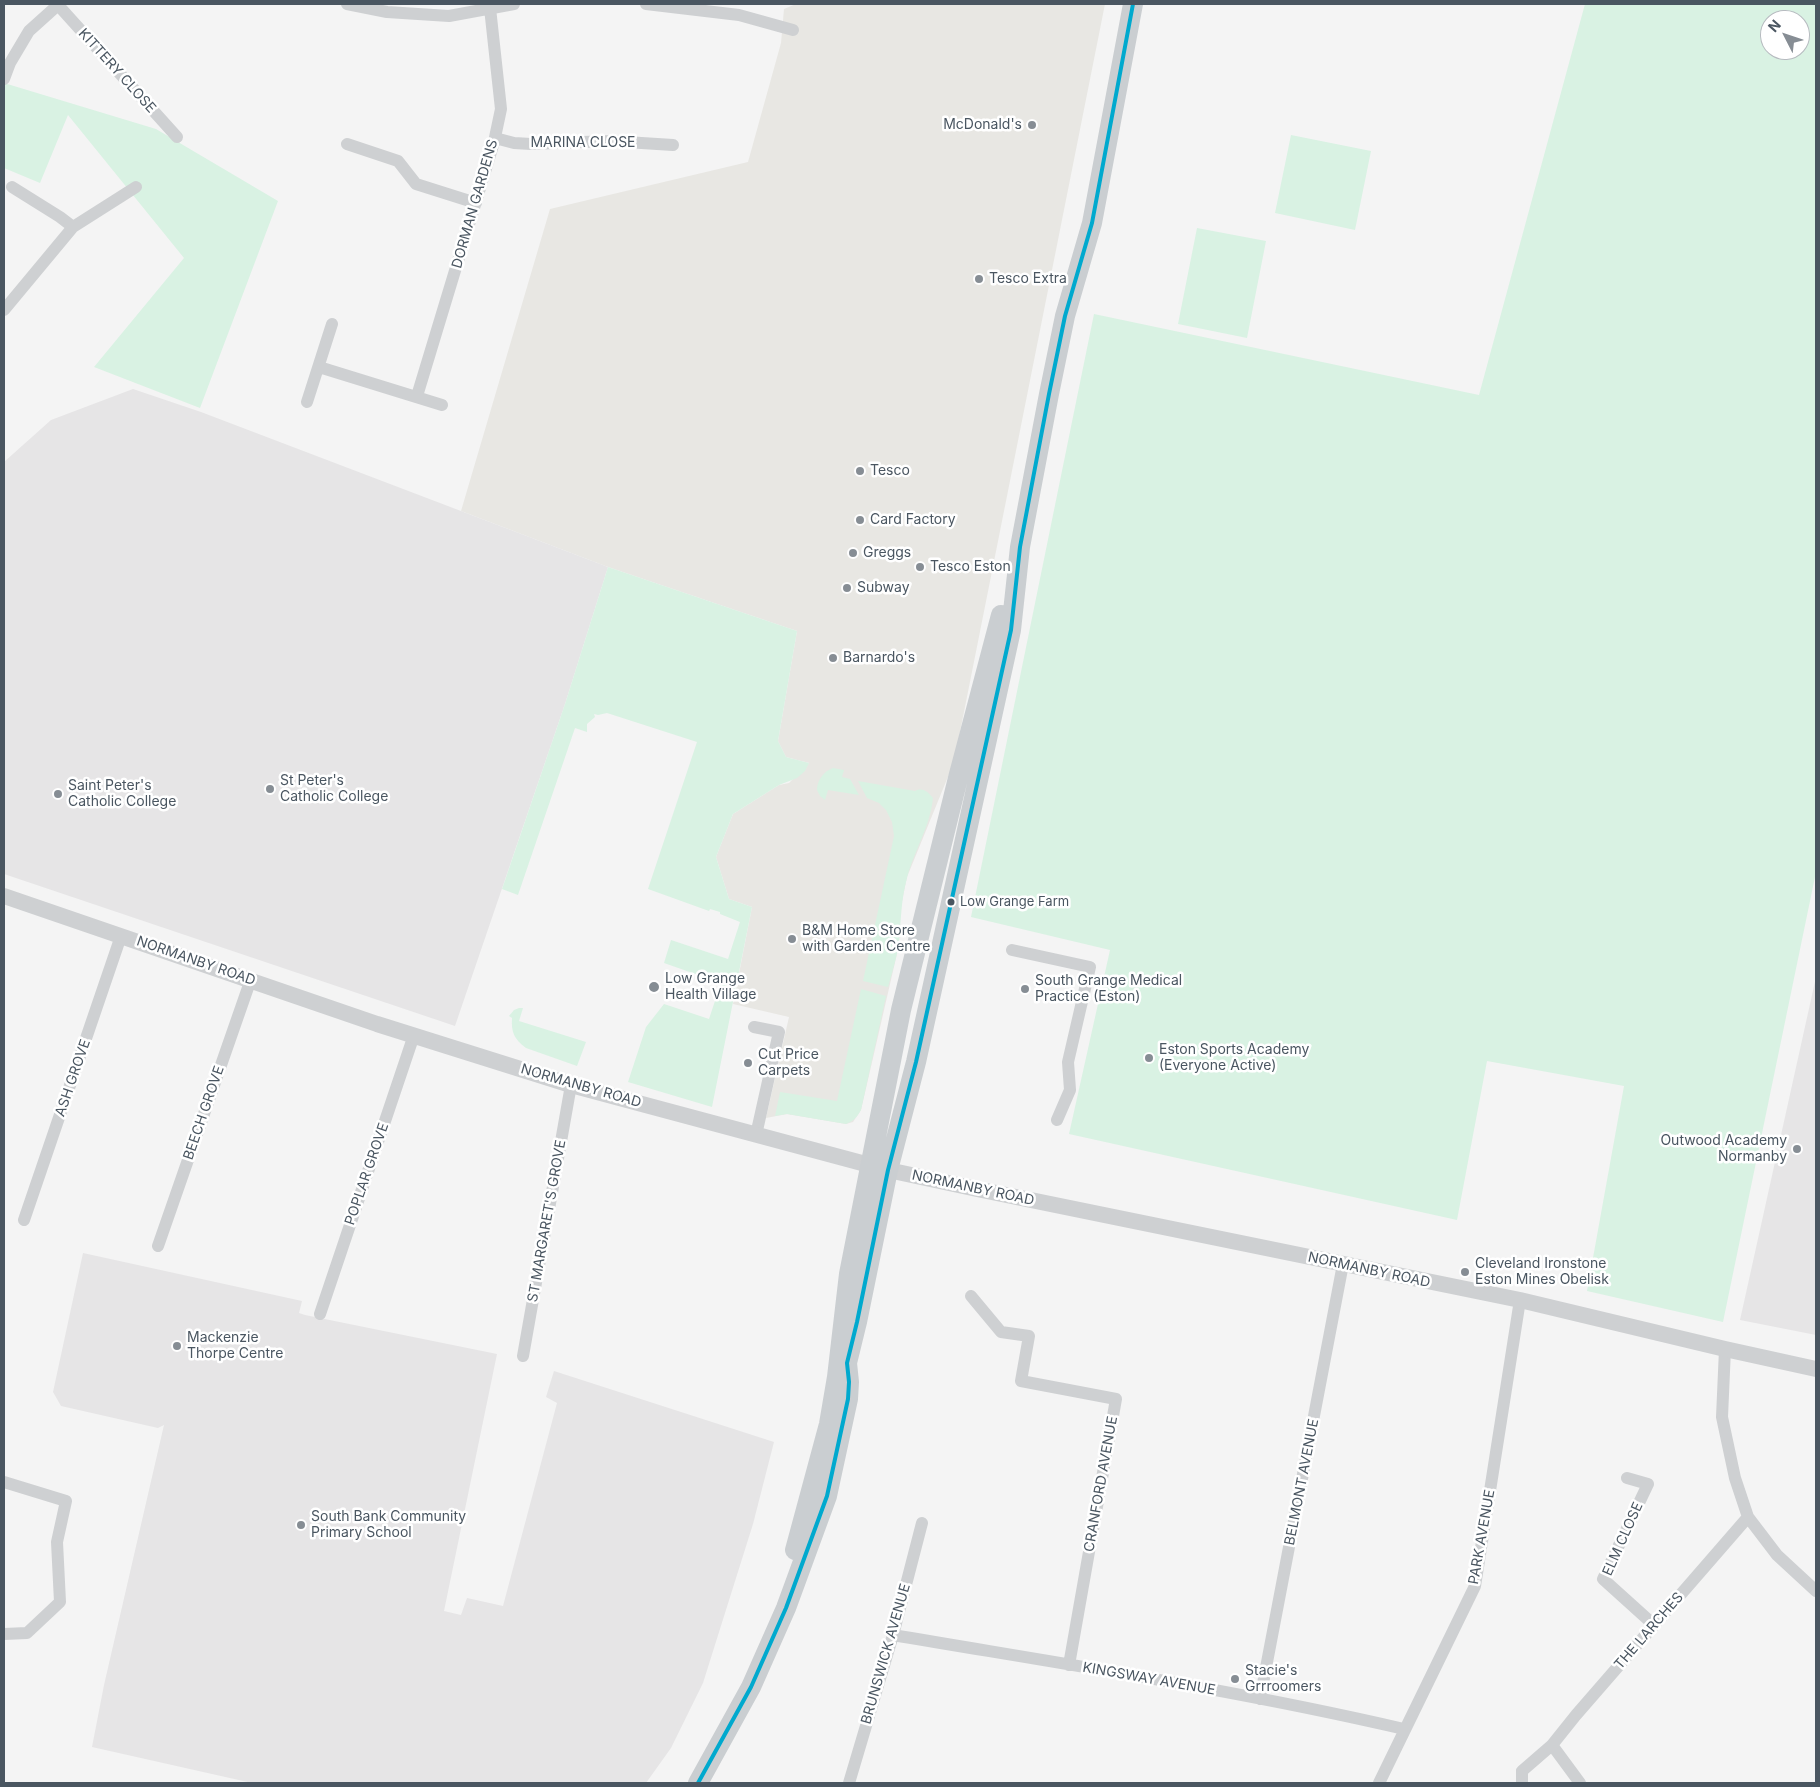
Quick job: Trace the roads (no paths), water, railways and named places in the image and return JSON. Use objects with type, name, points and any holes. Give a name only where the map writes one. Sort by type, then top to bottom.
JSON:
[{"type":"main road","points":[[698,1783],[751,1686],[786,1608],[827,1496],[848,1399],[847,1363],[857,1322],[878,1167],[916,1062],[952,902],[1011,630],[1020,547],[1064,316],[1092,223],[1133,4]]},
{"type":"street","points":[[4,79],[10,63],[29,30],[58,4]]},
{"type":"street","name":"KITTERY CLOSE","points":[[58,4],[177,137]]},
{"type":"street","points":[[347,4],[387,12],[449,16],[514,4]]},
{"type":"street","points":[[646,4],[738,16],[793,30]]},
{"type":"street","name":"DORMAN GARDENS","points":[[417,396],[476,203],[495,138],[501,109],[490,8]]},
{"type":"street","name":"MARINA CLOSE","points":[[495,138],[514,143],[531,144],[610,141],[673,145]]},
{"type":"street","points":[[347,144],[398,162],[416,184],[476,203]]},
{"type":"street","points":[[12,187],[73,227]]},
{"type":"street","points":[[4,310],[73,227],[136,188]]},
{"type":"street","points":[[307,402],[332,324]]},
{"type":"street","points":[[320,366],[442,405]]},
{"type":"street","name":"NORMANBY ROAD","points":[[4,896],[377,1024],[571,1085],[878,1167],[986,1191],[1520,1300],[1816,1369]]},
{"type":"street","name":"ASH GROVE","points":[[24,1220],[121,936]]},
{"type":"street","points":[[1012,950],[1090,967],[1068,1062],[1070,1090],[1057,1120]]},
{"type":"street","name":"BEECH GROVE","points":[[158,1246],[250,980]]},
{"type":"street","points":[[754,1026],[779,1032],[756,1134]]},
{"type":"street","name":"POPLAR GROVE","points":[[320,1314],[414,1035]]},
{"type":"street","name":"ST MARGARET'S GROVE","points":[[522,1356],[571,1085]]},
{"type":"street","name":"BELMONT AVENUE","points":[[1260,1699],[1343,1264]]},
{"type":"street","name":"CRANFORD AVENUE","points":[[971,1296],[1001,1332],[1029,1336],[1021,1381],[1116,1399],[1069,1664]]},
{"type":"street","name":"PARK AVENUE","points":[[1379,1783],[1475,1586],[1520,1300]]},
{"type":"street","points":[[1725,1349],[1722,1417],[1735,1478],[1748,1517],[1777,1555],[1816,1591]]},
{"type":"street","name":"ELM CLOSE","points":[[1627,1478],[1648,1484],[1603,1579],[1654,1625]]},
{"type":"street","points":[[4,1482],[66,1501],[57,1542],[60,1602],[26,1633],[4,1634]]},
{"type":"street","name":"THE LARCHES","points":[[1522,1783],[1522,1771],[1552,1745],[1748,1517]]},
{"type":"street","name":"BRUNSWICK AVENUE","points":[[849,1783],[893,1635],[922,1523]]},
{"type":"street","name":"KINGSWAY AVENUE","points":[[893,1635],[1069,1664],[1260,1699],[1330,1712],[1404,1729]]},
{"type":"street","points":[[1552,1745],[1580,1783]]},
{"type":"place","name":"McDonald's","points":[[1032,125]]},
{"type":"place","name":"Tesco Extra","points":[[979,279]]},
{"type":"place","name":"Tesco","points":[[860,471]]},
{"type":"place","name":"Card Factory","points":[[860,520]]},
{"type":"place","name":"Greggs","points":[[853,553]]},
{"type":"place","name":"Tesco Eston","points":[[920,567]]},
{"type":"place","name":"Subway","points":[[847,588]]},
{"type":"place","name":"Barnardo's","points":[[833,658]]},
{"type":"place","name":"St Peter's Catholic College","points":[[270,789]]},
{"type":"place","name":"Saint Peter's Catholic College","points":[[58,794]]},
{"type":"place","name":"Low Grange Farm","points":[[951,902]]},
{"type":"place","name":"B&M Home Store with Garden Centre","points":[[792,939]]},
{"type":"place","name":"Low Grange Health Village","points":[[654,987]]},
{"type":"place","name":"South Grange Medical Practice (Eston)","points":[[1025,989]]},
{"type":"place","name":"Eston Sports Academy (Everyone Active)","points":[[1149,1058]]},
{"type":"place","name":"Cut Price Carpets","points":[[748,1063]]},
{"type":"place","name":"Outwood Academy Normanby","points":[[1797,1149]]},
{"type":"place","name":"Cleveland Ironstone Eston Mines Obelisk","points":[[1465,1272]]},
{"type":"place","name":"Mackenzie Thorpe Centre","points":[[177,1346]]},
{"type":"place","name":"South Bank Community Primary School","points":[[301,1525]]},
{"type":"place","name":"Stacie's Grrroomers","points":[[1235,1679]]}]
